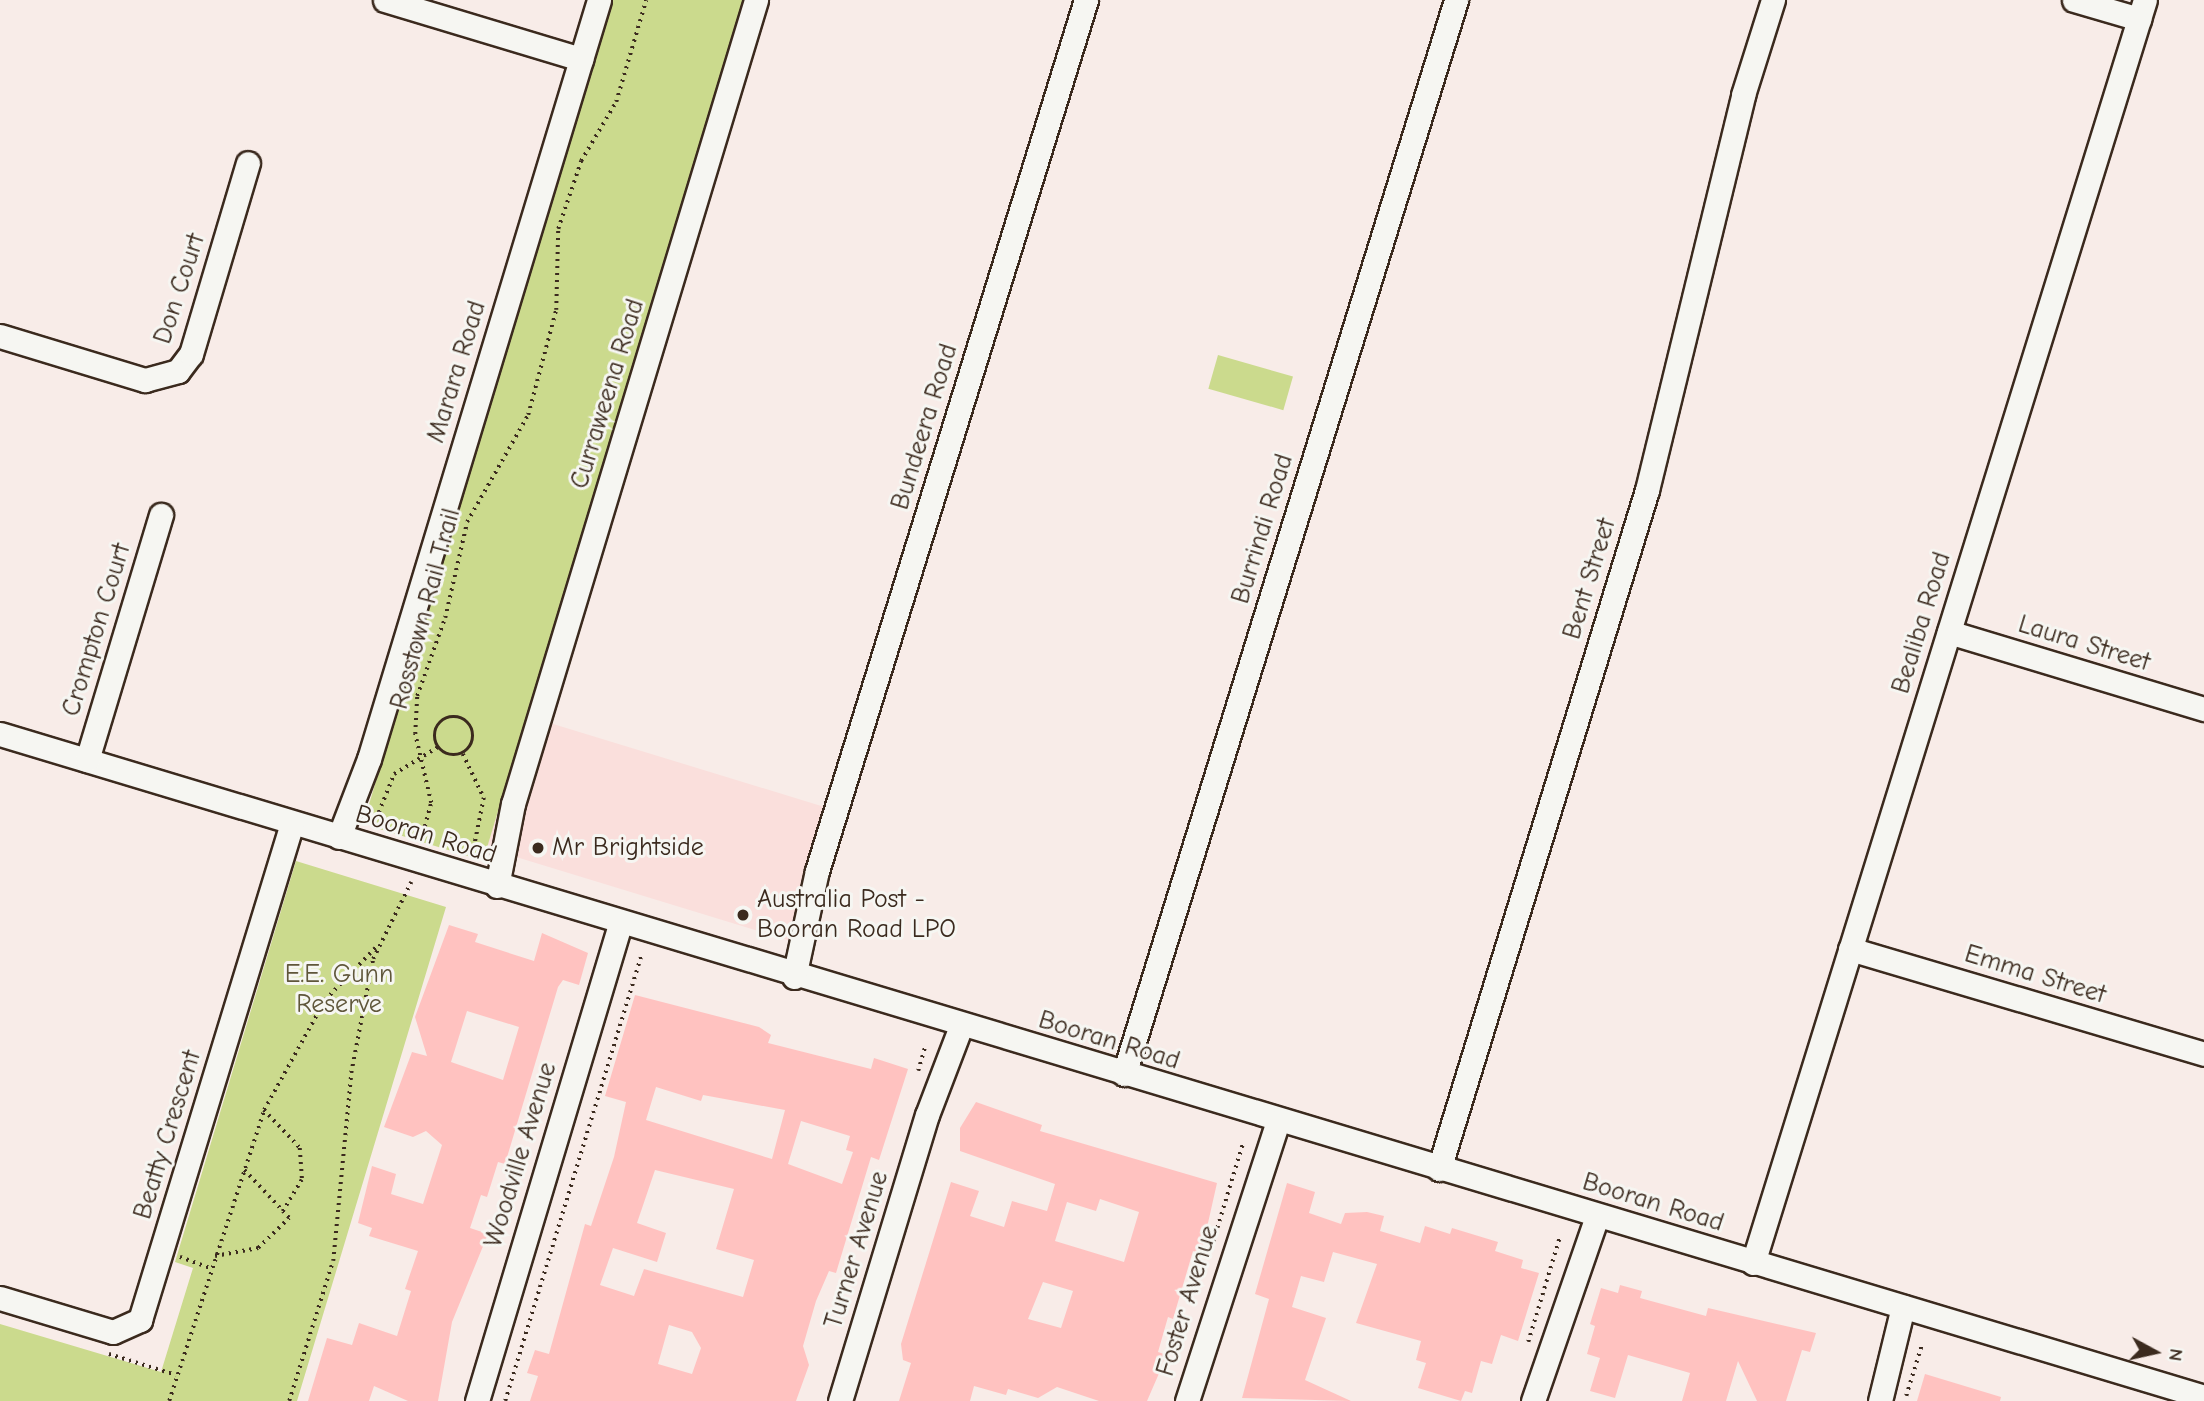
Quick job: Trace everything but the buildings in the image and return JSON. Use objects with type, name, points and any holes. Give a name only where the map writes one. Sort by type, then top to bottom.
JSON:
[{"type":"street","points":[[385,0],[581,59]]},
{"type":"street","name":"Marara Road","points":[[346,840],[598,0]]},
{"type":"street","name":"Curraweena Road","points":[[490,884],[756,0]]},
{"type":"street","name":"Bundeera Road","points":[[785,974],[1086,0]]},
{"type":"street","name":"Burrindi Road","points":[[1124,1074],[1456,0]]},
{"type":"street","name":"Bent Street","points":[[1439,1169],[1647,490],[1743,95],[1773,0]]},
{"type":"street","points":[[2074,0],[2142,10]]},
{"type":"street","name":"Bealiba Road","points":[[1753,1263],[2142,10]]},
{"type":"street","name":"Don Court","points":[[0,336],[145,380],[178,371],[191,354],[248,163]]},
{"type":"street","name":"Crompton Court","points":[[87,760],[160,515]]},
{"type":"street","name":"Laura Street","points":[[1949,632],[2204,709]]},
{"type":"street","name":"Booran Road","points":[[0,734],[620,925],[2204,1397]]},
{"type":"street","name":"Beatty Crescent","points":[[0,1298],[107,1331],[128,1330],[140,1320],[292,823]]},
{"type":"street","name":"Woodville Avenue","points":[[477,1401],[620,925]]},
{"type":"street","name":"Emma Street","points":[[1850,949],[2204,1054]]},
{"type":"street","name":"Turner Avenue","points":[[840,1401],[954,1024]]},
{"type":"street","name":"Foster Avenue","points":[[1187,1401],[1271,1119]]},
{"type":"street","points":[[1533,1401],[1590,1214]]},
{"type":"street","points":[[1880,1401],[1909,1309]]},
{"type":"path","name":"Rosstown Rail Trail","points":[[420,842],[431,803],[419,756],[415,704],[467,522],[528,415],[556,310],[558,229],[581,161],[616,102],[646,0]]},
{"type":"path","points":[[438,747],[440,723],[459,718],[474,737],[463,754]]},
{"type":"path","points":[[376,819],[394,774],[419,756],[438,747],[463,754],[484,798],[474,848]]},
{"type":"path","points":[[289,1401],[333,1261],[352,1073],[377,947],[412,879]]},
{"type":"path","points":[[169,1401],[242,1168],[264,1110],[325,1000],[377,947]]},
{"type":"path","points":[[505,1401],[641,955]]},
{"type":"path","points":[[264,1110],[300,1147],[302,1180],[283,1212]]},
{"type":"path","points":[[215,1256],[258,1248],[289,1219],[242,1168]]},
{"type":"path","points":[[1525,1350],[1560,1236]]},
{"type":"path","points":[[162,1252],[211,1268]]},
{"type":"path","points":[[1905,1401],[1922,1344]]},
{"type":"shaded area","points":[[527,716],[846,814],[806,946],[487,848]]},
{"type":"green space","points":[[610,0],[743,0],[486,851],[471,857],[373,827],[367,811]]},
{"type":"green space","points":[[1218,355],[1293,376],[1283,410],[1208,389]]},
{"type":"green space","name":"E.E. Gunn Reserve","points":[[296,861],[446,907],[297,1401],[0,1401],[0,1324],[161,1372],[193,1268],[175,1262]]},
{"type":"place","name":"Mr Brightside","points":[[538,848]]},
{"type":"place","name":"Australia Post - Booran Road LPO","points":[[743,915]]}]
